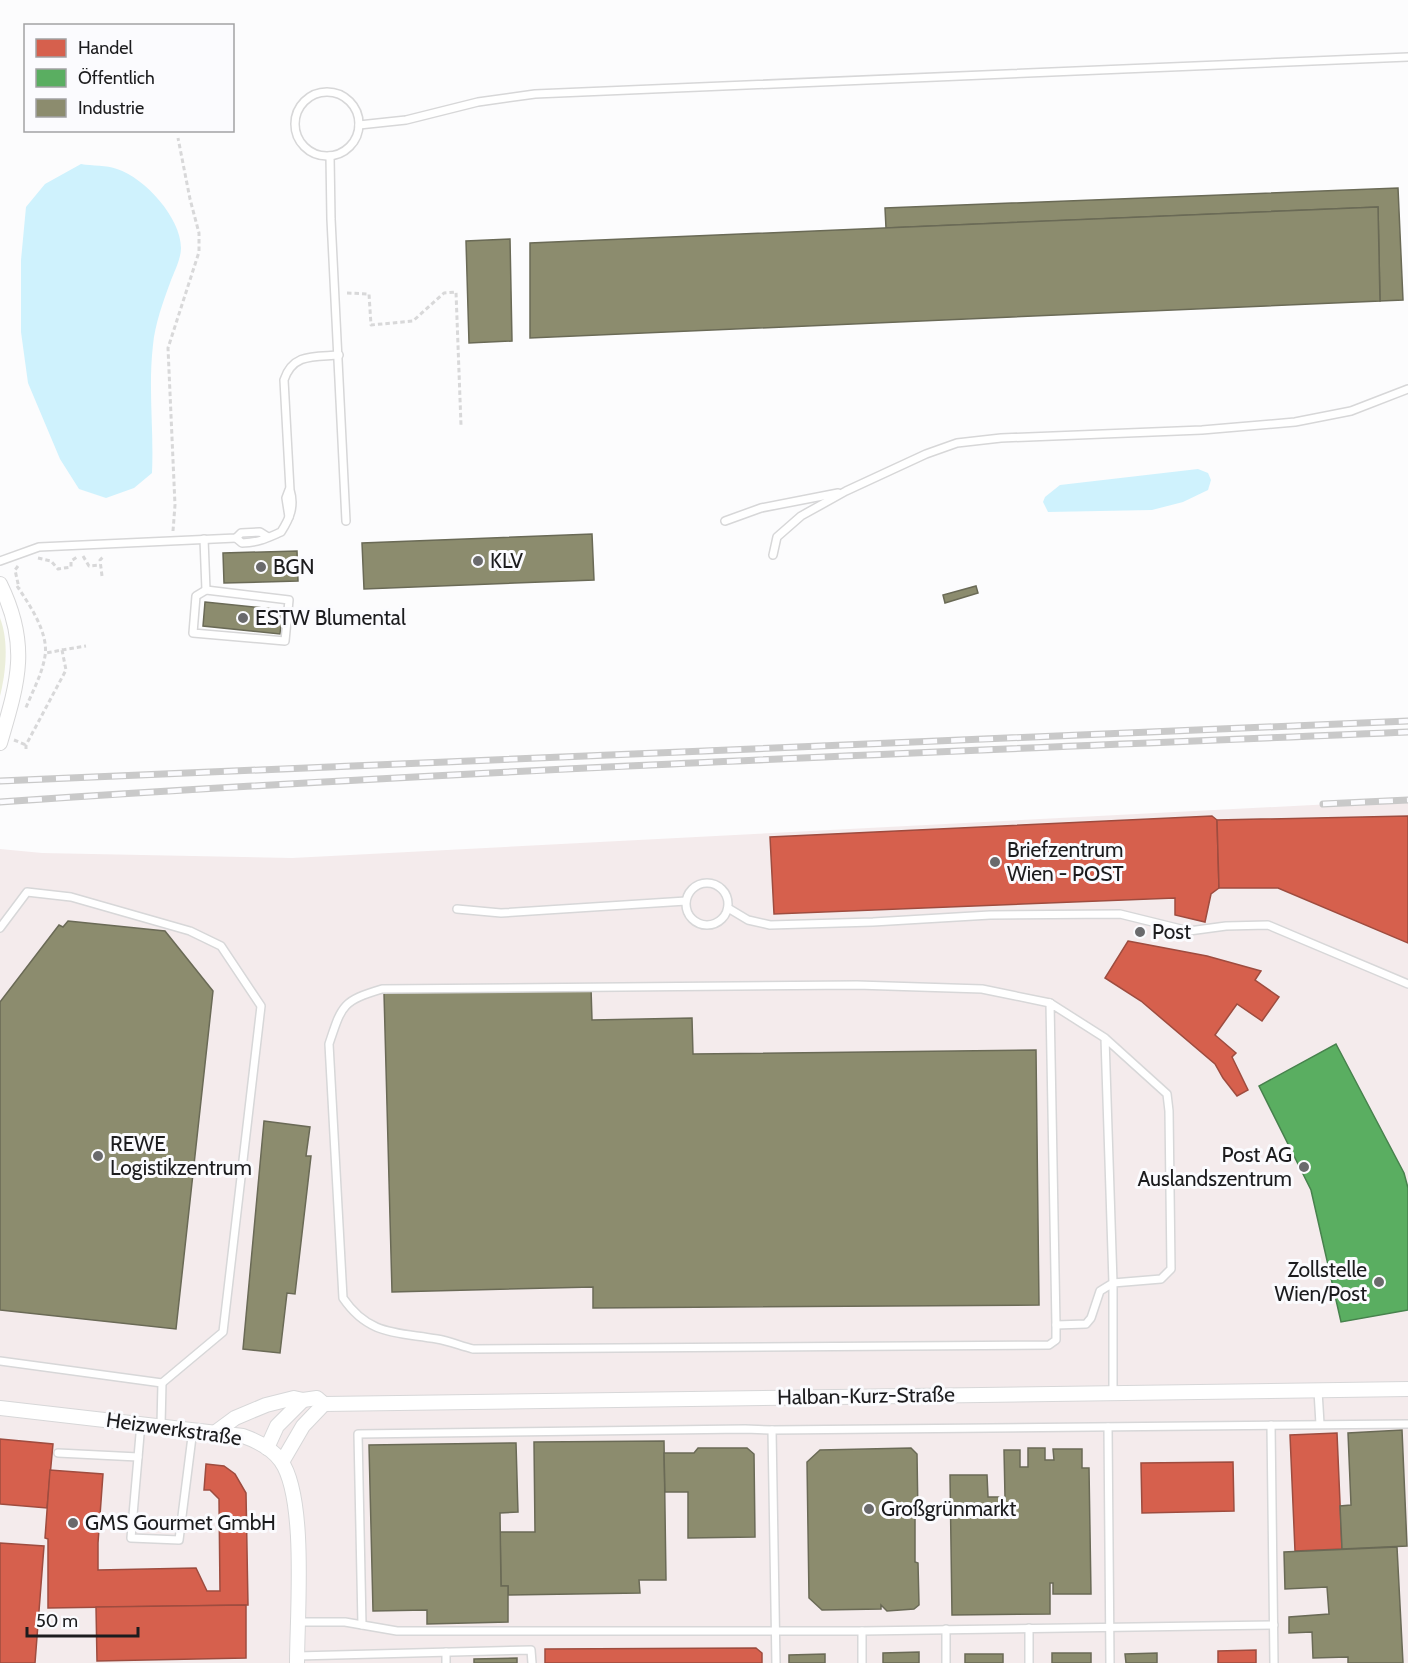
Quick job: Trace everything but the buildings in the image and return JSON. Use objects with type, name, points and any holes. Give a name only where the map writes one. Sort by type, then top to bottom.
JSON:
[{"type":"street","points":[[0,584],[16,625],[19,654],[17,686],[0,743]]},
{"type":"street","name":"Halban-Kurz-Straße","points":[[216,1432],[246,1412],[294,1398],[303,1400],[317,1398],[324,1404],[1408,1389]]},
{"type":"street","points":[[267,1448],[277,1426],[303,1400]]},
{"type":"street","points":[[282,1462],[303,1426],[324,1404]]},
{"type":"street","name":"Heizwerkstraße","points":[[0,1408],[243,1436],[267,1448],[282,1462],[295,1497],[297,1659]]},
{"type":"lane","points":[[359,124],[406,120],[478,102],[535,94],[1408,57]]},
{"type":"lane","points":[[330,92],[340,94],[349,100],[355,108],[359,124],[356,139],[349,147],[330,156],[310,151],[302,144],[295,124],[302,104],[309,97],[330,92]]},
{"type":"lane","points":[[330,156],[346,521]]},
{"type":"lane","points":[[0,561],[39,547],[237,538],[241,533],[260,532],[268,537],[281,532],[289,517],[286,498],[290,490],[284,380],[288,369],[299,360],[339,355]]},
{"type":"lane","points":[[772,555],[777,537],[801,516],[846,491],[926,454],[957,443],[1001,438],[1202,430],[1295,422],[1351,411],[1408,389]]},
{"type":"lane","points":[[725,521],[761,508],[846,491]]},
{"type":"lane","points":[[204,539],[206,590]]},
{"type":"lane","points":[[206,590],[289,600],[285,642],[193,633],[196,596],[206,590]]},
{"type":"lane","points":[[704,883],[710,883],[722,889],[728,901],[728,908],[720,920],[707,925],[693,921],[686,908],[686,901],[692,889],[704,883]]},
{"type":"lane","points":[[0,928],[27,892],[71,897],[190,931],[221,946],[261,1006],[223,1332],[162,1383],[0,1360]]},
{"type":"lane","points":[[457,909],[501,913],[686,901]]},
{"type":"lane","points":[[728,908],[748,920],[770,925],[990,915],[1120,914],[1189,930],[1268,925],[1408,984]]},
{"type":"lane","points":[[1050,1003],[1056,1340],[1049,1345],[473,1349],[439,1339],[387,1332],[371,1325],[352,1311],[343,1298],[329,1044],[339,1013],[356,997],[382,989],[857,985],[982,988],[1050,1003],[1104,1038],[1167,1094],[1169,1111],[1170,1269],[1161,1279],[1113,1283],[1100,1291],[1091,1318],[1086,1324],[1056,1325]]},
{"type":"lane","points":[[1104,1038],[1113,1283],[1113,1393]]},
{"type":"lane","points":[[161,1425],[162,1383]]},
{"type":"lane","points":[[1318,1391],[1320,1424]]},
{"type":"lane","points":[[141,1423],[131,1538],[179,1540],[193,1429]]},
{"type":"lane","points":[[362,1625],[358,1434],[745,1428],[772,1431],[1408,1424]]},
{"type":"lane","points":[[1271,1425],[1274,1663]]},
{"type":"lane","points":[[1108,1427],[1110,1663]]},
{"type":"lane","points":[[772,1431],[776,1663]]},
{"type":"lane","points":[[58,1453],[138,1457]]},
{"type":"lane","points":[[297,1622],[345,1623],[397,1631],[862,1631],[1274,1625]]},
{"type":"lane","points":[[1029,1628],[1029,1663]]},
{"type":"lane","points":[[946,1629],[946,1663]]},
{"type":"lane","points":[[862,1631],[862,1663]]},
{"type":"lane","points":[[297,1659],[363,1659],[446,1652],[531,1650],[532,1663]]},
{"type":"lane","points":[[446,1652],[446,1663]]},
{"type":"path","points":[[173,541],[175,505],[168,348],[199,252],[199,233],[178,138]]},
{"type":"path","points":[[347,293],[369,294],[371,325],[413,321],[444,293],[456,292],[461,425]]},
{"type":"path","points":[[102,576],[100,565],[103,556],[110,555]]},
{"type":"path","points":[[29,561],[38,558],[51,561],[58,568],[65,568],[71,567],[71,561],[75,557],[81,556],[85,557],[89,566],[100,565]]},
{"type":"path","points":[[20,564],[15,570],[20,589]]},
{"type":"path","points":[[46,653],[86,646]]},
{"type":"path","points":[[14,740],[26,747],[66,670],[62,650]]},
{"type":"shaded area","points":[[1408,800],[1408,1663],[0,1663],[0,849],[42,853],[292,858]]},
{"type":"green space","points":[[0,618],[5,637],[6,657],[0,696]]},
{"type":"water","points":[[81,164],[113,168],[128,174],[150,190],[175,224],[181,248],[179,261],[167,290],[154,337],[151,377],[152,473],[134,488],[106,498],[79,489],[60,459],[28,383],[21,332],[21,260],[26,207],[45,184]]},
{"type":"water","points":[[1198,469],[1208,473],[1211,480],[1208,490],[1183,502],[1152,510],[1048,512],[1043,502],[1045,497],[1060,485]]},
{"type":"railway","points":[[0,781],[1408,721]]},
{"type":"railway","points":[[0,802],[528,771],[1408,732]]},
{"type":"railway","points":[[1323,804],[1408,800]]},
{"type":"place","name":"KLV","points":[[478,561]]},
{"type":"place","name":"BGN","points":[[261,567]]},
{"type":"place","name":"ESTW Blumental","points":[[243,618]]},
{"type":"place","name":"Briefzentrum Wien - POST","points":[[995,862]]},
{"type":"place","name":"Post","points":[[1140,932]]},
{"type":"place","name":"REWE Logistikzentrum","points":[[98,1156]]},
{"type":"place","name":"Post AG Auslandszentrum","points":[[1304,1167]]},
{"type":"place","name":"Zollstelle Wien/Post","points":[[1379,1282]]},
{"type":"place","name":"Großgrünmarkt","points":[[869,1509]]},
{"type":"place","name":"GMS Gourmet GmbH","points":[[73,1523]]}]
